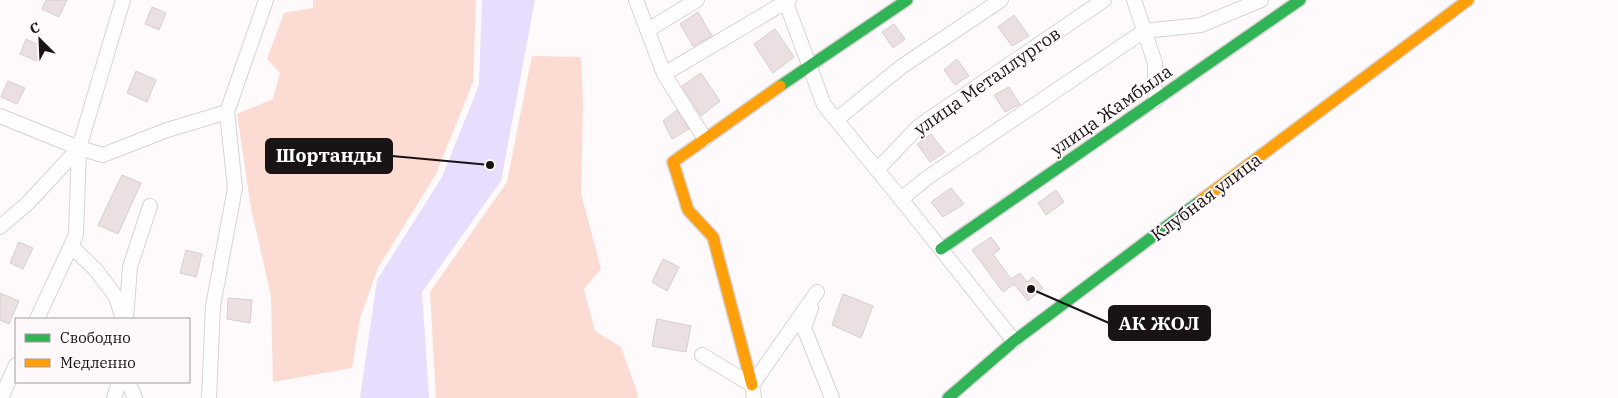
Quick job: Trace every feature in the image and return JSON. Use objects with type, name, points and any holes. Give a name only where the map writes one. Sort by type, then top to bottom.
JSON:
[{"type":"street","points":[[37,318],[76,235],[79,148],[123,0]]},
{"type":"street","points":[[209,398],[214,306],[235,188],[227,112],[266,0]]},
{"type":"street","points":[[636,0],[664,74],[705,139]]},
{"type":"street","points":[[648,30],[697,0]]},
{"type":"street","points":[[753,392],[713,238],[688,210],[673,162],[809,66],[907,0]]},
{"type":"street","points":[[836,120],[901,67],[1001,0]]},
{"type":"street","name":"улица Металлургов","points":[[877,170],[919,126],[1104,0]]},
{"type":"street","points":[[1134,0],[1155,63],[1155,101]]},
{"type":"street","points":[[901,199],[927,178],[1144,31],[1201,26],[1261,0]]},
{"type":"street","name":"улица Жамбыла","points":[[941,249],[1300,0]]},
{"type":"street","name":"Клубная улица","points":[[948,398],[1014,341],[1468,0]]},
{"type":"street","points":[[664,74],[786,1],[824,105],[1014,341]]},
{"type":"street","points":[[0,116],[79,148],[103,155],[167,130],[227,112]]},
{"type":"street","points":[[0,227],[27,204],[79,148]]},
{"type":"street","points":[[125,318],[130,267],[150,206]]},
{"type":"street","points":[[71,246],[96,270],[116,297],[125,318]]},
{"type":"street","points":[[753,392],[817,292],[804,328],[832,398]]},
{"type":"street","points":[[702,355],[753,392]]},
{"type":"street","points":[[1,398],[15,367]]},
{"type":"street","points":[[114,398],[119,383]]},
{"type":"street","points":[[128,383],[135,398]]},
{"type":"shaded area","points":[[313,0],[476,0],[473,82],[436,174],[378,268],[360,318],[352,368],[273,382],[271,296],[251,208],[237,114],[273,99],[280,73],[267,59],[284,13],[313,8]]},
{"type":"shaded area","points":[[482,0],[535,0],[501,181],[422,292],[429,398],[360,398],[377,280],[442,177],[479,85]]},
{"type":"shaded area","points":[[532,56],[581,57],[583,104],[581,193],[601,269],[584,289],[595,331],[621,347],[638,395],[637,398],[436,398],[430,292],[507,182]]},
{"type":"building","points":[[46,0],[67,0],[59,17],[42,9]]},
{"type":"building","points":[[152,7],[166,13],[159,30],[145,24]]},
{"type":"building","points":[[698,12],[712,36],[693,46],[680,24]]},
{"type":"building","points":[[1014,15],[1029,36],[1012,46],[998,27]]},
{"type":"building","points":[[894,24],[905,39],[893,48],[882,32]]},
{"type":"building","points":[[775,29],[794,57],[773,73],[754,44]]},
{"type":"building","points":[[26,39],[43,47],[37,61],[20,54]]},
{"type":"building","points":[[957,59],[969,76],[955,85],[944,70]]},
{"type":"building","points":[[136,71],[156,80],[147,102],[127,93]]},
{"type":"building","points":[[701,73],[720,101],[701,116],[682,86]]},
{"type":"building","points":[[8,81],[25,88],[17,104],[1,97]]},
{"type":"building","points":[[1009,87],[1020,104],[1005,112],[994,95]]},
{"type":"building","points":[[677,110],[689,129],[672,139],[663,121]]},
{"type":"building","points":[[931,134],[945,152],[930,162],[917,144]]},
{"type":"building","points":[[122,175],[141,183],[118,234],[98,225]]},
{"type":"building","points":[[951,188],[964,204],[943,217],[931,202]]},
{"type":"building","points":[[1056,190],[1064,202],[1046,215],[1038,203]]},
{"type":"building","points":[[991,237],[1000,249],[993,254],[1011,279],[1020,273],[1027,282],[1033,277],[1043,288],[1028,301],[1014,284],[1003,292],[972,250]]},
{"type":"building","points":[[19,242],[33,248],[23,269],[10,263]]},
{"type":"building","points":[[186,250],[202,254],[196,277],[180,273]]},
{"type":"building","points":[[663,259],[679,267],[667,291],[652,282]]},
{"type":"building","points":[[0,293],[19,301],[9,324],[0,320]]},
{"type":"building","points":[[843,294],[873,306],[861,338],[832,325]]},
{"type":"building","points":[[228,298],[252,300],[250,323],[227,319]]},
{"type":"building","points":[[657,319],[691,326],[686,352],[652,346]]},
{"type":"traffic: fast","points":[[780,86],[907,0]]},
{"type":"traffic: fast","points":[[941,249],[1300,0]]},
{"type":"traffic: fast","points":[[948,398],[1014,341],[1200,201]]},
{"type":"traffic: slow","points":[[1200,201],[1468,0]]},
{"type":"traffic: slow","points":[[752,385],[713,237],[688,210],[673,162],[780,86]]},
{"type":"place","name":"Шортанды","points":[[490,165]]},
{"type":"place","name":"АК ЖОЛ","points":[[1031,289]]}]
